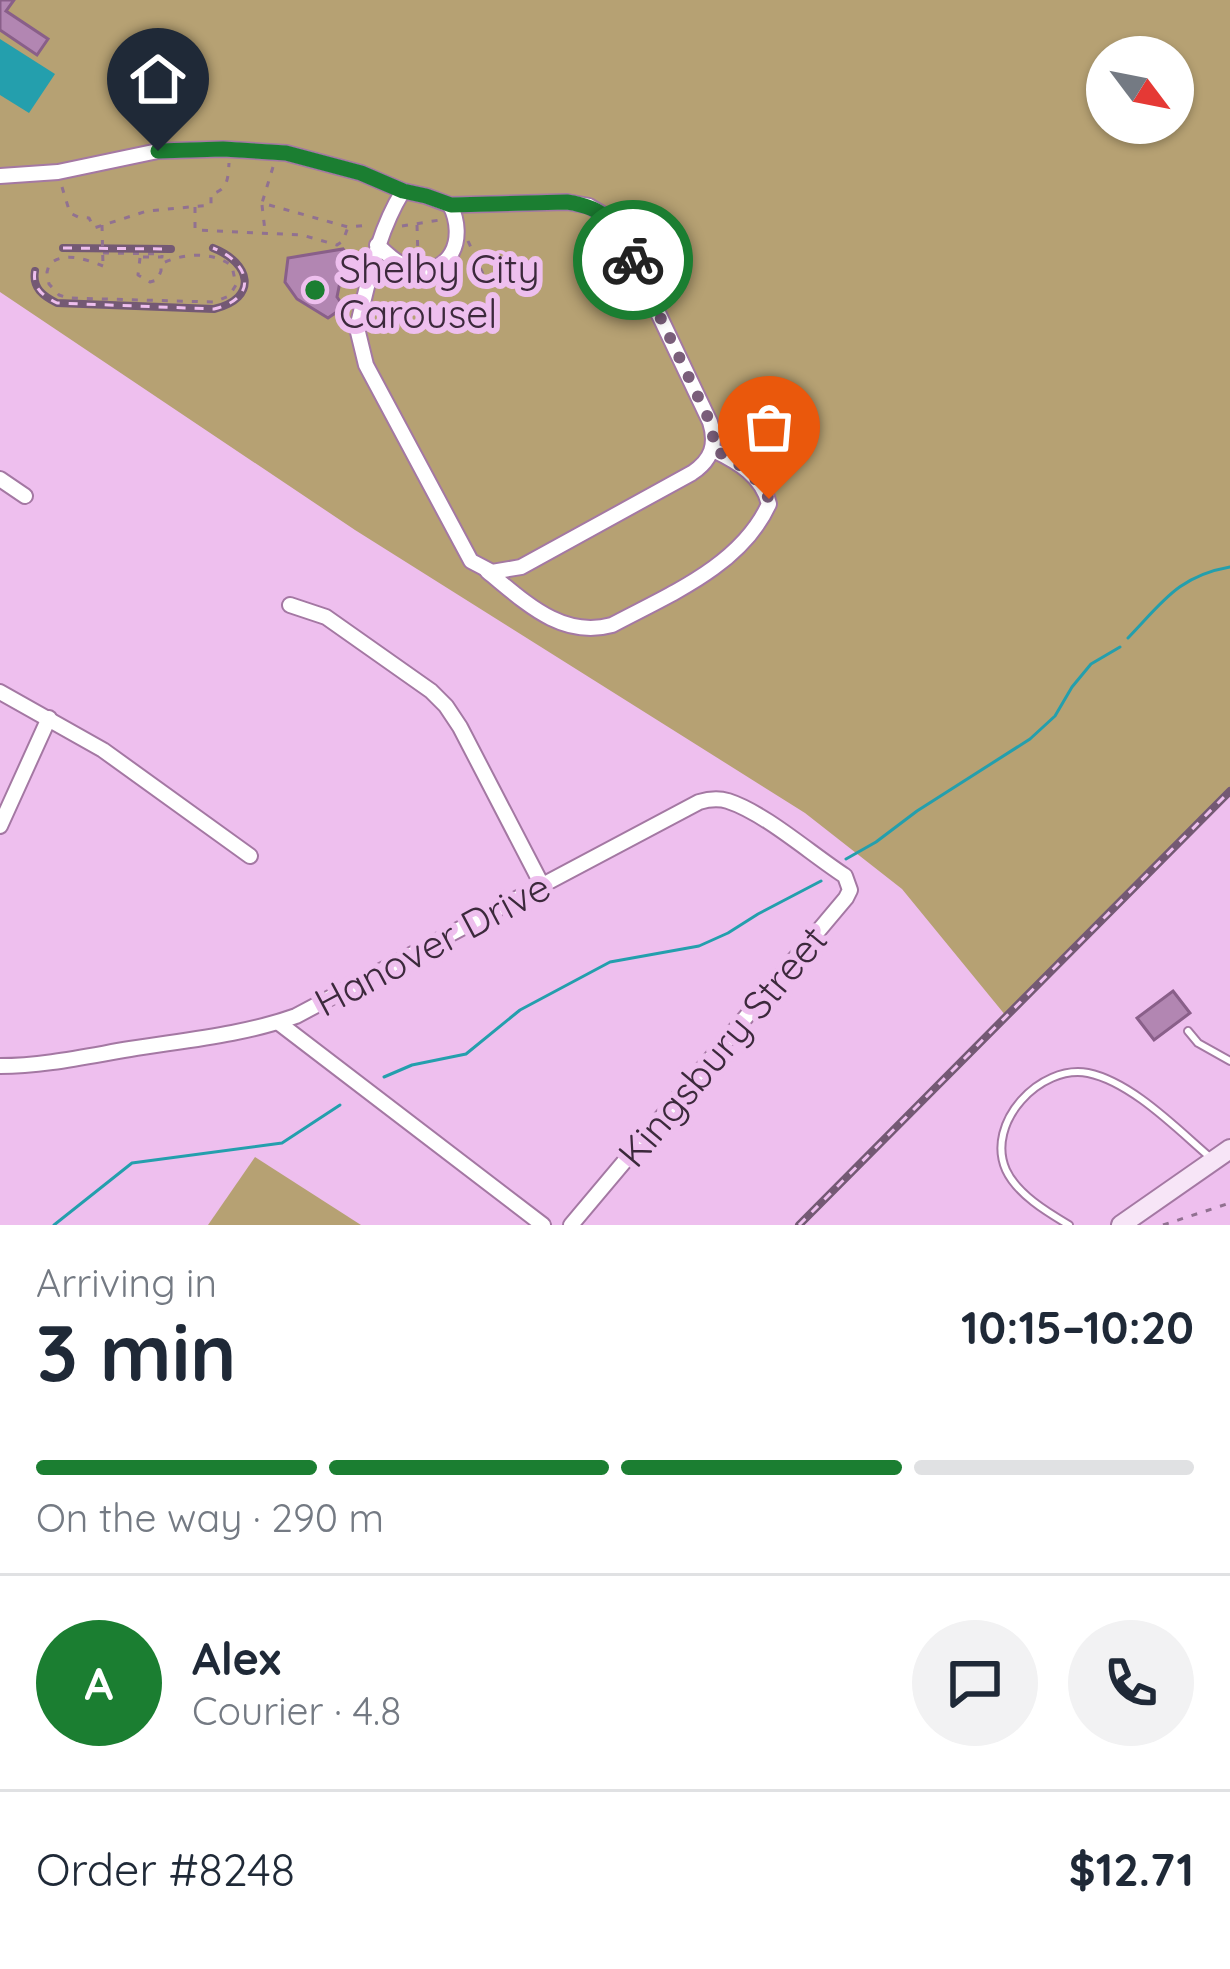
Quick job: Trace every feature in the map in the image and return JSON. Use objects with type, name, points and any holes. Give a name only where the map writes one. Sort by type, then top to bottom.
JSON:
[{"type":"street","points":[[0,176],[58,172],[158,151],[277,153],[361,173],[426,196],[452,216],[457,242],[435,267],[400,264],[377,245]]},
{"type":"street","points":[[403,191],[386,217],[377,245],[357,328],[360,350],[471,561],[542,616],[579,627],[612,625],[700,578],[760,522],[769,505],[765,491],[744,467],[713,449]]},
{"type":"street","points":[[452,216],[567,202],[589,206],[606,216],[628,248],[713,432],[713,449],[692,473],[521,567],[486,570]]},
{"type":"street","points":[[0,479],[25,496]]},
{"type":"street","points":[[290,605],[326,617],[446,706],[542,885]]},
{"type":"street","points":[[0,692],[103,750],[250,856]]},
{"type":"street","points":[[0,826],[50,718]]},
{"type":"street","name":"Hanover Drive","points":[[0,1066],[52,1062],[279,1023],[711,798],[729,801],[758,817],[830,867]]},
{"type":"street","name":"Kingsbury Street","points":[[571,1225],[847,898],[850,890],[845,876],[830,867]]},
{"type":"street","points":[[279,1023],[543,1225]]},
{"type":"street","points":[[1121,1225],[1222,1155]]},
{"type":"lane","points":[[1188,1030],[1198,1043],[1230,1061]]},
{"type":"lane","points":[[1069,1225],[1030,1198],[1004,1167],[1003,1144],[1010,1115],[1023,1096],[1054,1076],[1090,1073],[1124,1087],[1222,1155]]},
{"type":"path","points":[[58,172],[70,213],[89,218],[94,228],[147,212],[211,205],[211,194],[225,188],[229,177],[229,149]]},
{"type":"path","points":[[266,233],[262,203],[277,153]]},
{"type":"path","points":[[262,203],[348,227],[369,225]]},
{"type":"path","points":[[195,206],[195,230],[312,237],[337,245],[348,227]]},
{"type":"path","points":[[388,228],[452,216],[483,274]]},
{"type":"path","points":[[417,223],[418,269]]},
{"type":"path","points":[[102,225],[103,266],[60,257],[49,265],[47,279],[63,297],[214,302],[229,296],[236,285],[232,266],[219,258],[177,256],[161,264],[160,276],[150,281],[138,274],[140,258],[162,254],[103,253]]},
{"type":"path","points":[[1163,1225],[1230,1203]]},
{"type":"shaded area","points":[[0,0],[1230,0],[1230,791],[1006,1016],[902,889],[805,813],[355,530],[0,292]]},
{"type":"shaded area","points":[[0,39],[55,74],[29,113],[0,95]]},
{"type":"shaded area","points":[[255,1157],[361,1225],[208,1225]]},
{"type":"building","points":[[0,0],[14,0],[6,11],[48,39],[37,55],[0,30]]},
{"type":"building","name":"Shelby City Carousel","points":[[343,249],[359,270],[341,277],[337,297],[344,307],[328,318],[297,299],[285,282],[288,258]]},
{"type":"building","points":[[1173,991],[1190,1013],[1154,1040],[1137,1018]]},
{"type":"waterway","points":[[1128,638],[1184,584],[1230,567]]},
{"type":"waterway","points":[[846,859],[1030,739],[1055,716],[1091,664],[1120,647]]},
{"type":"waterway","points":[[384,1077],[412,1065],[466,1054],[520,1010],[610,962],[699,946],[821,881]]},
{"type":"waterway","points":[[54,1225],[132,1163],[282,1143],[340,1105]]},
{"type":"railway","points":[[63,248],[171,249]]},
{"type":"railway","points":[[35,271],[40,291],[57,303],[214,309],[238,297],[245,280],[236,262],[213,248]]},
{"type":"railway","points":[[799,1225],[1230,791]]},
{"type":"way so far","points":[[633,260],[710,422],[713,449],[744,467],[769,499]]},
{"type":"place","name":"Shelby City Carousel","points":[[315,290]]},
{"type":"route","points":[[158,151],[286,153],[451,205],[580,204],[613,223],[633,260]]}]
